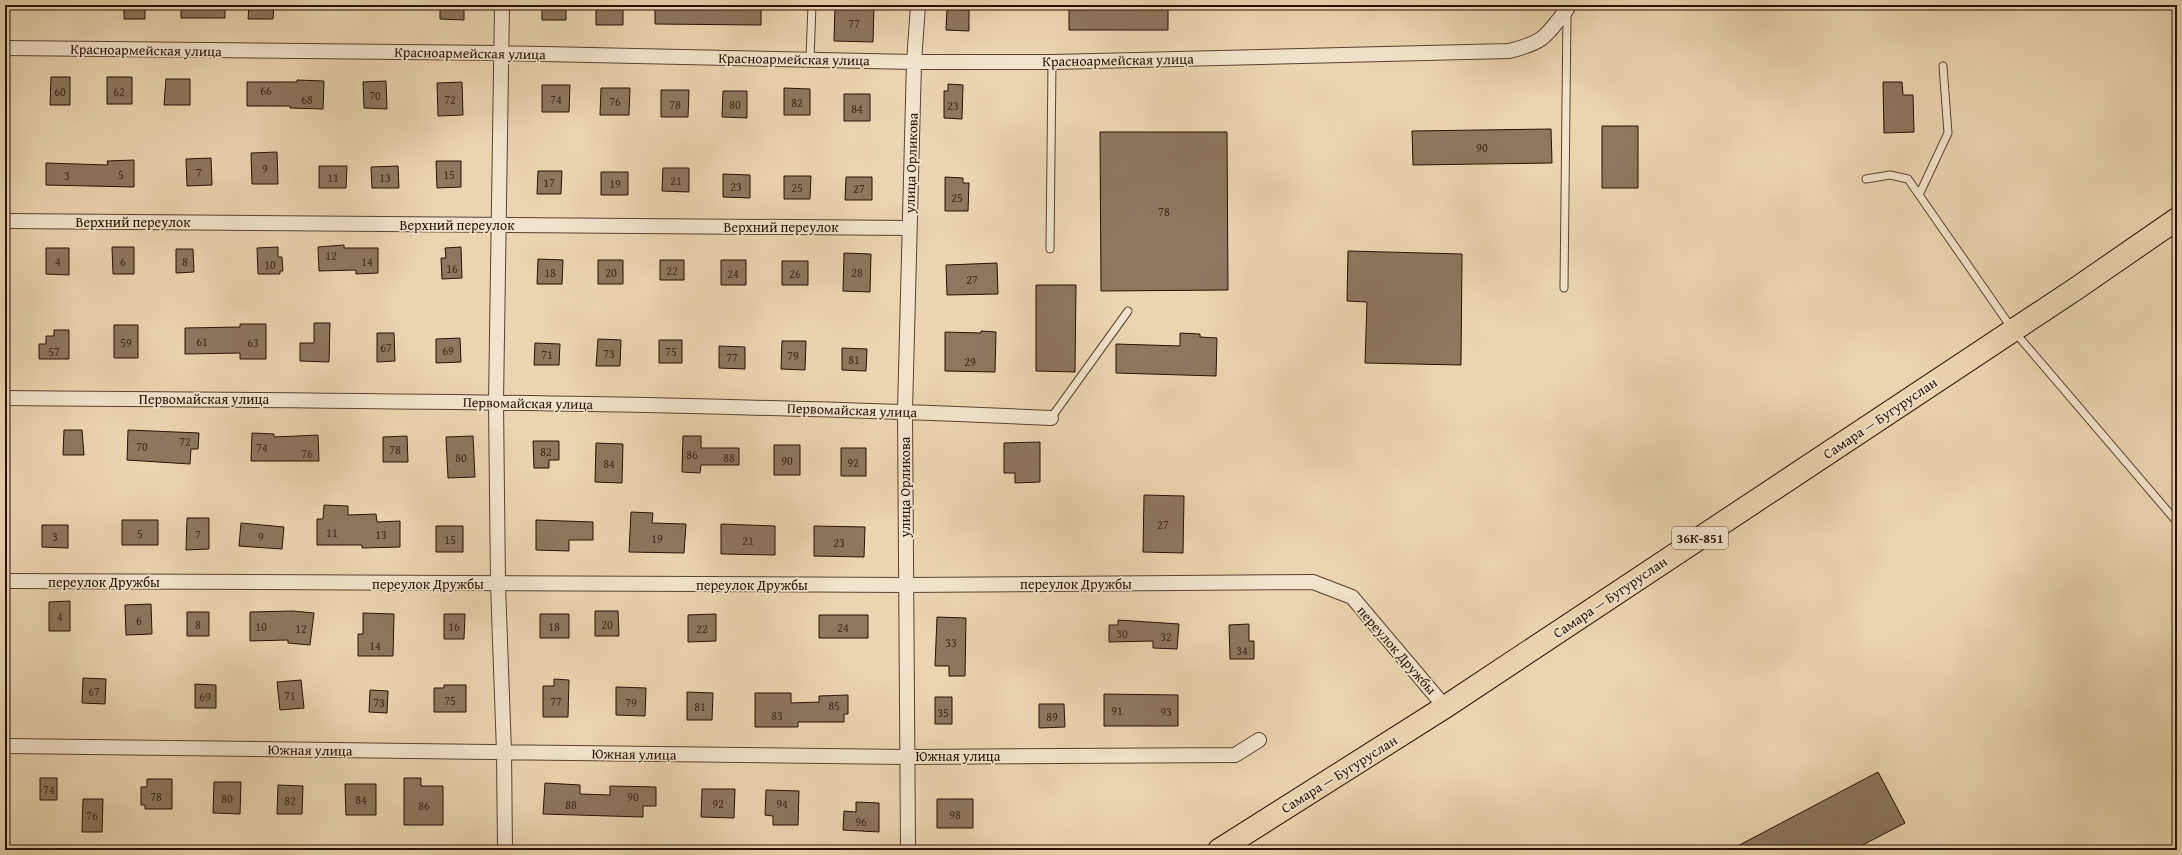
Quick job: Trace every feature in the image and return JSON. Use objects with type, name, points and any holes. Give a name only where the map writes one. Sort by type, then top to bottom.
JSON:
[{"type":"main road","name":"Самара — Бугуруслан","points":[[1219,850],[1445,707],[2013,330],[2177,219]]},
{"type":"street","points":[[502,5],[496,402],[498,585],[504,752],[504,850]]},
{"type":"street","name":"улица Орликова","points":[[908,850],[905,411],[914,62],[918,5]]},
{"type":"street","name":"Красноармейская улица","points":[[5,48],[501,53],[914,62],[1052,62],[1509,51],[1533,45],[1546,36],[1567,7]]},
{"type":"street","name":"Верхний переулок","points":[[5,221],[909,228]]},
{"type":"street","name":"Первомайская улица","points":[[5,398],[496,402],[905,411],[1051,418]]},
{"type":"street","name":"переулок Дружбы","points":[[5,581],[498,585],[905,585],[1313,582],[1352,597],[1445,707]]},
{"type":"street","name":"Южная улица","points":[[5,746],[907,757],[1236,754],[1259,740]]},
{"type":"lane","points":[[810,59],[812,5]]},
{"type":"lane","points":[[1564,288],[1567,7]]},
{"type":"lane","points":[[1050,249],[1052,62]]},
{"type":"lane","points":[[1919,194],[1948,132],[1943,66]]},
{"type":"lane","points":[[1866,178],[1890,175],[1908,179],[2013,330],[2177,522]]},
{"type":"lane","points":[[1051,418],[1128,311]]},
{"type":"building","points":[[124,5],[145,5],[145,19],[124,19]]},
{"type":"building","points":[[181,5],[225,5],[225,18],[181,18]]},
{"type":"building","points":[[249,5],[274,5],[273,19],[248,19]]},
{"type":"building","points":[[440,5],[464,5],[464,20],[440,19]]},
{"type":"building","points":[[542,5],[566,5],[566,20],[542,20]]},
{"type":"building","points":[[596,5],[623,5],[623,25],[596,25]]},
{"type":"building","points":[[655,5],[761,5],[761,25],[655,24]]},
{"type":"building","points":[[835,5],[874,5],[873,42],[834,41]]},
{"type":"building","points":[[1069,5],[1168,5],[1168,30],[1069,30]]},
{"type":"building","points":[[947,9],[969,10],[969,31],[946,30]]},
{"type":"building","points":[[51,77],[70,77],[70,105],[50,105]]},
{"type":"building","points":[[107,77],[132,77],[132,104],[107,104]]},
{"type":"building","points":[[166,79],[190,79],[190,105],[164,105]]},
{"type":"building","points":[[297,80],[324,81],[323,109],[290,108],[290,106],[247,106],[247,82],[297,82]]},
{"type":"building","points":[[386,81],[387,109],[364,108],[363,82]]},
{"type":"building","points":[[462,82],[463,115],[438,116],[437,83]]},
{"type":"building","points":[[1883,82],[1902,82],[1903,95],[1913,95],[1914,132],[1884,133]]},
{"type":"building","points":[[948,84],[963,85],[962,119],[944,118],[944,91],[948,91]]},
{"type":"building","points":[[542,85],[570,85],[569,112],[542,112]]},
{"type":"building","points":[[601,88],[630,88],[629,115],[600,115]]},
{"type":"building","points":[[784,88],[810,89],[810,115],[784,115]]},
{"type":"building","points":[[661,90],[689,90],[688,117],[661,117]]},
{"type":"building","points":[[723,91],[747,91],[747,118],[722,117]]},
{"type":"building","points":[[844,94],[870,94],[870,121],[844,121]]},
{"type":"building","points":[[1602,126],[1638,126],[1638,188],[1602,188]]},
{"type":"building","points":[[1551,129],[1552,163],[1413,165],[1412,131]]},
{"type":"building","points":[[1100,132],[1227,132],[1228,290],[1101,291]]},
{"type":"building","points":[[277,152],[278,184],[252,184],[251,153]]},
{"type":"building","points":[[211,158],[212,185],[187,186],[186,159]]},
{"type":"building","points":[[134,160],[134,187],[46,185],[46,163],[108,165],[107,161]]},
{"type":"building","points":[[436,161],[461,161],[461,187],[437,188]]},
{"type":"building","points":[[319,166],[347,166],[346,188],[319,188]]},
{"type":"building","points":[[398,166],[399,188],[372,188],[371,167]]},
{"type":"building","points":[[663,168],[689,168],[689,192],[662,191]]},
{"type":"building","points":[[538,171],[562,171],[561,194],[537,194]]},
{"type":"building","points":[[601,172],[628,172],[628,195],[601,195]]},
{"type":"building","points":[[723,174],[750,175],[750,198],[723,197]]},
{"type":"building","points":[[784,176],[811,176],[810,199],[784,199]]},
{"type":"building","points":[[846,177],[872,177],[872,200],[845,200]]},
{"type":"building","points":[[945,177],[963,178],[963,183],[969,183],[968,211],[945,211]]},
{"type":"building","points":[[344,245],[344,248],[378,248],[378,273],[356,274],[356,270],[319,271],[318,247]]},
{"type":"building","points":[[112,247],[134,247],[134,274],[113,274]]},
{"type":"building","points":[[278,247],[278,257],[282,257],[283,271],[280,271],[280,274],[258,274],[257,248]]},
{"type":"building","points":[[461,247],[462,278],[442,279],[441,258],[446,258],[445,248]]},
{"type":"building","points":[[46,248],[69,248],[69,275],[46,274]]},
{"type":"building","points":[[176,249],[193,249],[194,272],[176,273]]},
{"type":"building","points":[[1348,251],[1462,254],[1461,365],[1365,363],[1367,302],[1347,301]]},
{"type":"building","points":[[844,253],[871,254],[870,292],[843,291]]},
{"type":"building","points":[[538,259],[563,260],[562,284],[537,284]]},
{"type":"building","points":[[598,260],[623,260],[623,284],[598,284]]},
{"type":"building","points":[[660,260],[684,260],[684,280],[660,280]]},
{"type":"building","points":[[721,260],[746,260],[746,285],[721,285]]},
{"type":"building","points":[[782,261],[808,261],[808,285],[782,285]]},
{"type":"building","points":[[997,263],[998,294],[947,295],[946,265]]},
{"type":"building","points":[[1036,285],[1076,285],[1075,372],[1036,371]]},
{"type":"building","points":[[314,323],[330,323],[329,362],[300,361],[300,343],[314,343]]},
{"type":"building","points":[[240,324],[266,324],[266,359],[240,359],[240,353],[185,354],[185,328],[240,327]]},
{"type":"building","points":[[114,325],[138,325],[138,358],[114,358]]},
{"type":"building","points":[[54,330],[69,330],[69,359],[39,359],[39,344],[46,344],[46,336],[54,336]]},
{"type":"building","points":[[981,331],[996,332],[995,372],[945,371],[945,332],[981,333]]},
{"type":"building","points":[[377,333],[394,333],[395,361],[377,362]]},
{"type":"building","points":[[1180,333],[1200,334],[1200,337],[1217,338],[1216,376],[1116,373],[1116,344],[1180,346]]},
{"type":"building","points":[[460,338],[461,362],[436,363],[436,339]]},
{"type":"building","points":[[598,339],[621,340],[620,366],[596,366]]},
{"type":"building","points":[[659,340],[682,340],[682,363],[659,363]]},
{"type":"building","points":[[782,341],[806,341],[805,370],[781,369]]},
{"type":"building","points":[[535,343],[560,344],[559,365],[534,365]]},
{"type":"building","points":[[719,346],[745,347],[745,369],[719,368]]},
{"type":"building","points":[[842,348],[867,349],[866,371],[842,370]]},
{"type":"building","points":[[64,430],[82,430],[84,455],[63,455]]},
{"type":"building","points":[[128,430],[199,433],[198,449],[191,449],[190,464],[127,460]]},
{"type":"building","points":[[252,433],[274,434],[274,437],[318,435],[319,461],[251,461]]},
{"type":"building","points":[[407,436],[408,462],[383,462],[383,437]]},
{"type":"building","points":[[473,436],[475,477],[448,478],[446,437]]},
{"type":"building","points":[[683,436],[701,436],[701,448],[739,448],[739,465],[701,465],[700,473],[682,472]]},
{"type":"building","points":[[533,441],[559,441],[559,460],[549,460],[549,468],[534,468]]},
{"type":"building","points":[[1040,442],[1040,482],[1015,483],[1015,473],[1004,473],[1004,443]]},
{"type":"building","points":[[596,443],[623,444],[622,483],[595,482]]},
{"type":"building","points":[[774,445],[800,445],[800,475],[774,475]]},
{"type":"building","points":[[841,448],[866,448],[866,476],[841,476]]},
{"type":"building","points":[[1144,495],[1184,496],[1183,553],[1143,552]]},
{"type":"building","points":[[324,505],[348,506],[348,515],[376,514],[377,522],[400,521],[400,547],[362,548],[362,545],[317,545],[317,519],[323,519]]},
{"type":"building","points":[[631,512],[653,513],[652,523],[686,524],[684,553],[629,552]]},
{"type":"building","points":[[187,518],[209,518],[209,549],[186,550]]},
{"type":"building","points":[[122,520],[158,520],[158,545],[122,545]]},
{"type":"building","points":[[536,520],[593,522],[593,540],[569,540],[569,551],[536,550]]},
{"type":"building","points":[[241,523],[284,527],[282,549],[239,546]]},
{"type":"building","points":[[721,524],[775,526],[775,555],[721,554]]},
{"type":"building","points":[[42,525],[68,525],[68,548],[42,547]]},
{"type":"building","points":[[436,526],[463,526],[463,552],[436,552]]},
{"type":"building","points":[[814,526],[865,527],[864,557],[814,556]]},
{"type":"building","points":[[70,601],[70,631],[49,631],[49,602]]},
{"type":"building","points":[[151,604],[152,634],[126,635],[125,605]]},
{"type":"building","points":[[293,611],[314,613],[310,645],[288,643],[288,640],[250,641],[250,612]]},
{"type":"building","points":[[595,611],[618,611],[619,636],[595,636]]},
{"type":"building","points":[[187,612],[209,612],[209,636],[187,636]]},
{"type":"building","points":[[363,613],[394,614],[393,656],[358,656],[358,634],[363,634]]},
{"type":"building","points":[[444,614],[465,614],[464,639],[444,639]]},
{"type":"building","points":[[540,614],[569,614],[569,638],[540,638]]},
{"type":"building","points":[[716,614],[716,641],[688,642],[688,615]]},
{"type":"building","points":[[819,615],[868,615],[868,638],[819,638]]},
{"type":"building","points":[[937,617],[966,618],[965,676],[949,676],[949,666],[935,666]]},
{"type":"building","points":[[1118,620],[1179,624],[1177,649],[1153,648],[1153,641],[1109,642],[1109,625],[1118,625]]},
{"type":"building","points":[[1249,624],[1249,641],[1254,641],[1254,659],[1230,659],[1229,625]]},
{"type":"building","points":[[83,678],[106,679],[105,704],[82,703]]},
{"type":"building","points":[[554,679],[569,680],[568,717],[543,717],[543,686],[554,686]]},
{"type":"building","points":[[301,680],[304,708],[280,710],[277,682]]},
{"type":"building","points":[[195,684],[216,685],[216,708],[195,708]]},
{"type":"building","points":[[444,685],[466,685],[466,712],[434,712],[434,688],[444,688]]},
{"type":"building","points":[[616,687],[646,688],[645,716],[616,715]]},
{"type":"building","points":[[370,690],[388,691],[387,713],[369,712]]},
{"type":"building","points":[[687,692],[713,693],[712,720],[687,720]]},
{"type":"building","points":[[755,693],[791,693],[791,703],[819,702],[819,696],[848,695],[848,714],[844,714],[844,722],[798,722],[798,727],[755,727]]},
{"type":"building","points":[[1104,694],[1178,695],[1178,726],[1104,726]]},
{"type":"building","points":[[935,697],[952,697],[952,724],[935,724]]},
{"type":"building","points":[[1039,704],[1064,704],[1065,727],[1039,728]]},
{"type":"building","points":[[1878,772],[1905,823],[1853,850],[1730,850]]},
{"type":"building","points":[[40,778],[57,778],[57,800],[40,800]]},
{"type":"building","points":[[404,778],[421,778],[421,786],[443,786],[443,825],[404,825]]},
{"type":"building","points":[[147,779],[172,779],[172,809],[145,809],[145,805],[141,805],[141,787],[147,787]]},
{"type":"building","points":[[214,782],[241,782],[240,814],[213,813]]},
{"type":"building","points":[[545,783],[580,785],[580,794],[610,795],[610,786],[656,787],[656,806],[643,806],[643,817],[543,814]]},
{"type":"building","points":[[345,784],[376,784],[376,815],[346,815]]},
{"type":"building","points":[[278,785],[303,786],[302,814],[277,814]]},
{"type":"building","points":[[702,789],[735,789],[734,818],[701,817]]},
{"type":"building","points":[[766,790],[799,791],[798,825],[773,825],[773,816],[765,815]]},
{"type":"building","points":[[83,799],[103,799],[102,832],[82,832]]},
{"type":"building","points":[[937,799],[973,799],[973,828],[937,828]]},
{"type":"building","points":[[856,802],[879,803],[879,832],[843,830],[844,811],[856,812]]}]
